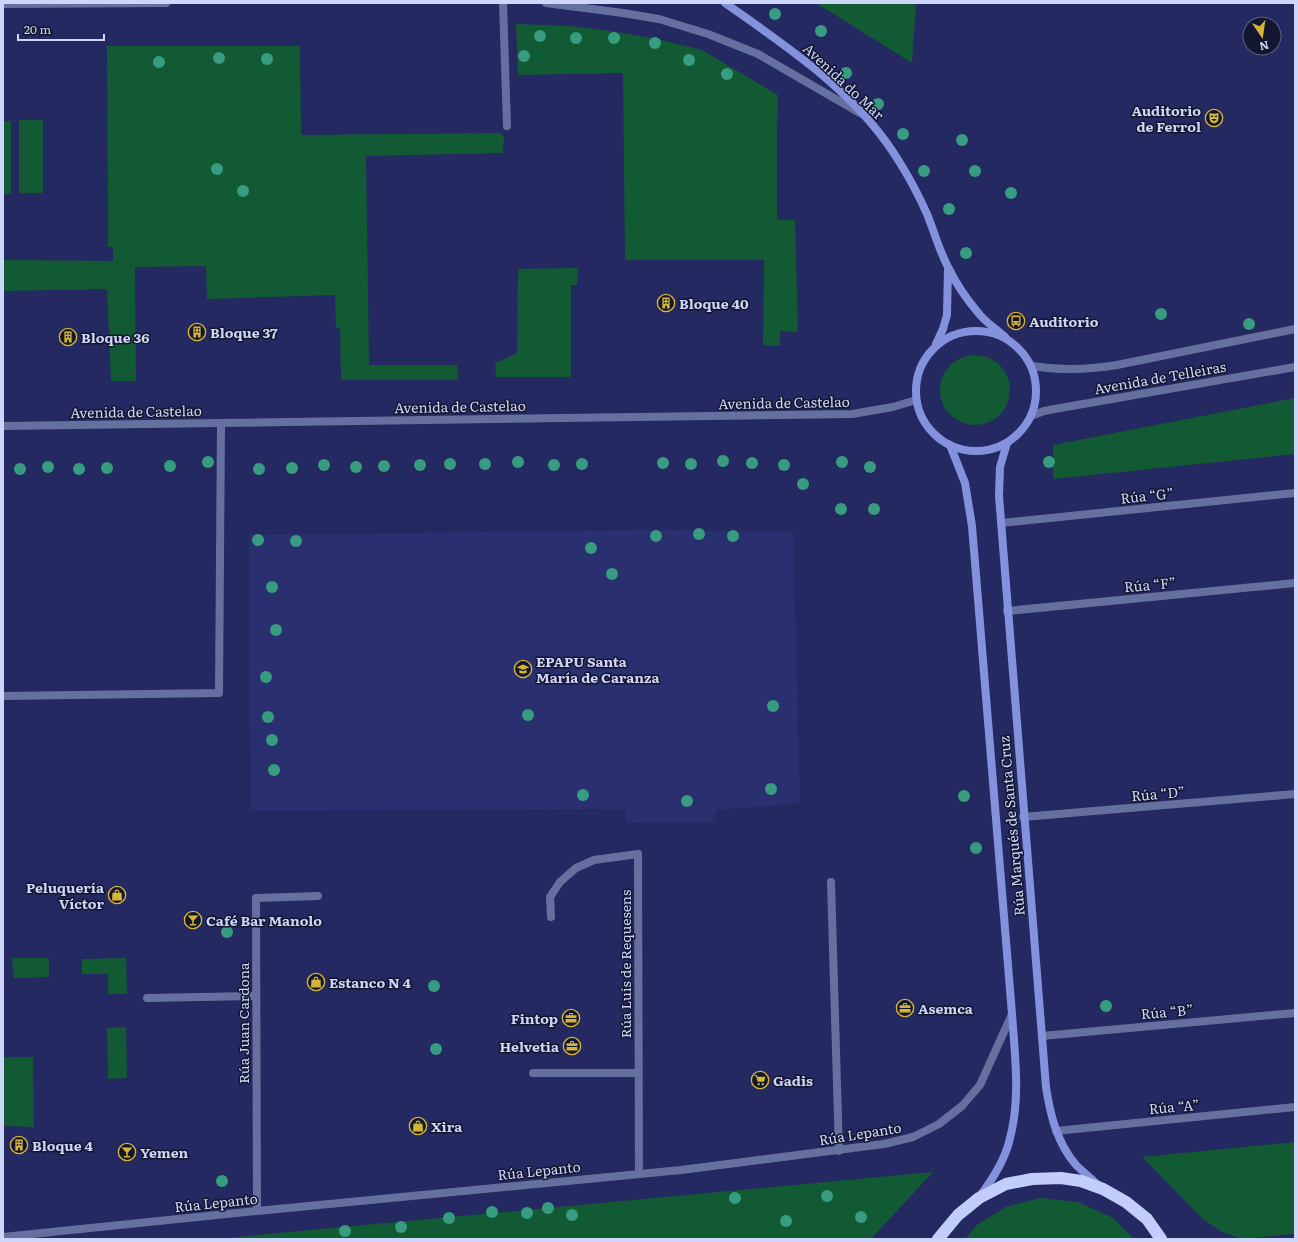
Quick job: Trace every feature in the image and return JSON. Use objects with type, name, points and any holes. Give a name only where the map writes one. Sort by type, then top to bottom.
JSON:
[{"type":"highway","points":[[938,1239],[958,1215],[979,1198],[1006,1184],[1032,1179],[1061,1178],[1081,1181],[1103,1189],[1126,1202],[1147,1219],[1161,1239]]},
{"type":"street","points":[[3,4],[166,3]]},
{"type":"street","points":[[503,3],[507,126]]},
{"type":"street","points":[[546,3],[659,19],[708,34],[758,54],[867,117]]},
{"type":"street","points":[[582,8],[594,3]]},
{"type":"street","name":"Avenida do Mar","points":[[725,3],[789,48],[814,68],[867,117],[896,156],[915,189],[927,214],[948,267],[959,286],[980,315],[1005,337]]},
{"type":"street","name":"Avenida do Mar","points":[[936,345],[943,329],[946,315],[948,267]]},
{"type":"street","name":"Avenida de Telleiras","points":[[1032,366],[1050,369],[1091,369],[1295,329]]},
{"type":"street","points":[[969,330],[988,331],[1005,337],[1025,354],[1032,366],[1036,378],[1037,391],[1031,416],[1018,434],[1007,443],[980,451],[964,450],[950,445],[927,427],[920,414],[916,400],[916,385],[919,370],[926,356],[936,345],[952,335],[969,330]]},
{"type":"street","name":"Avenida de Telleiras","points":[[1031,416],[1044,411],[1066,406],[1295,367]]},
{"type":"street","name":"Avenida de Castelao","points":[[3,426],[852,414],[893,408],[916,400]]},
{"type":"street","points":[[3,696],[219,693],[221,423]]},
{"type":"street","name":"Rúa Marqués de Santa Cruz","points":[[1007,443],[1000,467],[999,480],[1001,523],[1023,817],[1048,1103],[1056,1131],[1076,1164],[1103,1189]]},
{"type":"street","name":"Rúa Marqués de Santa Cruz","points":[[950,445],[965,483],[972,526],[1017,1091],[1014,1120],[1009,1143],[1002,1162],[979,1198]]},
{"type":"street","name":"Rúa “G”","points":[[1001,523],[1295,493]]},
{"type":"street","name":"Rúa “F”","points":[[1008,611],[1295,583]]},
{"type":"street","name":"Rúa “D”","points":[[1023,817],[1295,794]]},
{"type":"street","name":"Rúa Luís de Requesens","points":[[551,917],[550,897],[560,882],[576,868],[594,860],[638,854],[639,1174]]},
{"type":"street","points":[[831,882],[839,1150]]},
{"type":"street","name":"Rúa Juan Cardona","points":[[257,1211],[255,996],[256,898],[318,896]]},
{"type":"street","points":[[147,998],[255,996]]},
{"type":"street","name":"Rúa “B”","points":[[1042,1036],[1295,1013]]},
{"type":"street","name":"Rúa Lepanto","points":[[3,1237],[639,1174],[884,1144],[913,1137],[939,1124],[962,1106],[980,1085],[1012,1014]]},
{"type":"street","points":[[532,1074],[638,1073]]},
{"type":"street","name":"Rúa “A”","points":[[1056,1131],[1295,1107]]},
{"type":"shaded area","name":"EPAPU Santa María de Caranza","points":[[655,530],[793,532],[800,803],[715,810],[715,822],[626,823],[625,809],[250,811],[249,535]]},
{"type":"green space","points":[[816,3],[916,3],[912,63]]},
{"type":"green space","points":[[516,24],[570,26],[610,31],[657,39],[702,50],[778,95],[777,220],[795,220],[798,332],[780,331],[780,346],[763,345],[764,260],[625,260],[623,73],[518,75]]},
{"type":"green space","points":[[107,46],[300,46],[301,135],[501,133],[504,137],[503,153],[366,156],[369,365],[457,365],[458,380],[341,380],[340,328],[336,327],[335,295],[207,299],[206,266],[135,267],[136,381],[111,381],[107,289],[3,291],[3,260],[113,261],[113,247],[108,247]]},
{"type":"green space","points":[[19,120],[43,120],[43,193],[19,193]]},
{"type":"green space","points":[[3,121],[11,121],[11,194],[3,194]]},
{"type":"green space","points":[[578,268],[577,285],[571,285],[571,377],[496,377],[495,363],[517,353],[518,269]]},
{"type":"green space","points":[[975,355],[994,361],[1004,371],[1010,390],[1004,409],[994,419],[975,425],[956,419],[946,409],[940,390],[946,371],[956,361]]},
{"type":"green space","points":[[1295,398],[1295,454],[1053,479],[1053,445]]},
{"type":"green space","points":[[12,958],[49,958],[49,977],[14,978]]},
{"type":"green space","points":[[126,958],[127,994],[108,994],[108,974],[82,974],[82,959]]},
{"type":"green space","points":[[126,1027],[127,1078],[108,1079],[107,1028]]},
{"type":"green space","points":[[3,1057],[33,1057],[34,1127],[3,1126]]},
{"type":"green space","points":[[1295,1142],[1295,1234],[1242,1239],[1222,1232],[1203,1219],[1142,1157]]},
{"type":"green space","points":[[933,1172],[871,1239],[215,1239]]},
{"type":"green space","points":[[1040,1198],[1078,1202],[1113,1218],[1134,1239],[965,1239],[977,1225],[1006,1207]]},
{"type":"place","name":"Auditorio de Ferrol","points":[[1214,118]]},
{"type":"place","name":"Bloque 40","points":[[666,303]]},
{"type":"place","name":"Auditorio","points":[[1016,321]]},
{"type":"place","name":"Bloque 37","points":[[197,332]]},
{"type":"place","name":"Bloque 36","points":[[68,337]]},
{"type":"place","name":"EPAPU Santa María de Caranza","points":[[523,669]]},
{"type":"place","name":"Peluquería Víctor","points":[[117,895]]},
{"type":"place","name":"Café Bar Manolo","points":[[193,920]]},
{"type":"place","name":"Estanco N 4","points":[[316,982]]},
{"type":"place","name":"Asemca","points":[[905,1008]]},
{"type":"place","name":"Fintop","points":[[571,1018]]},
{"type":"place","name":"Helvetia","points":[[572,1046]]},
{"type":"place","name":"Gadis","points":[[760,1080]]},
{"type":"place","name":"Xira","points":[[418,1126]]},
{"type":"place","name":"Bloque 4","points":[[19,1145]]},
{"type":"place","name":"Yemen","points":[[127,1152]]}]
